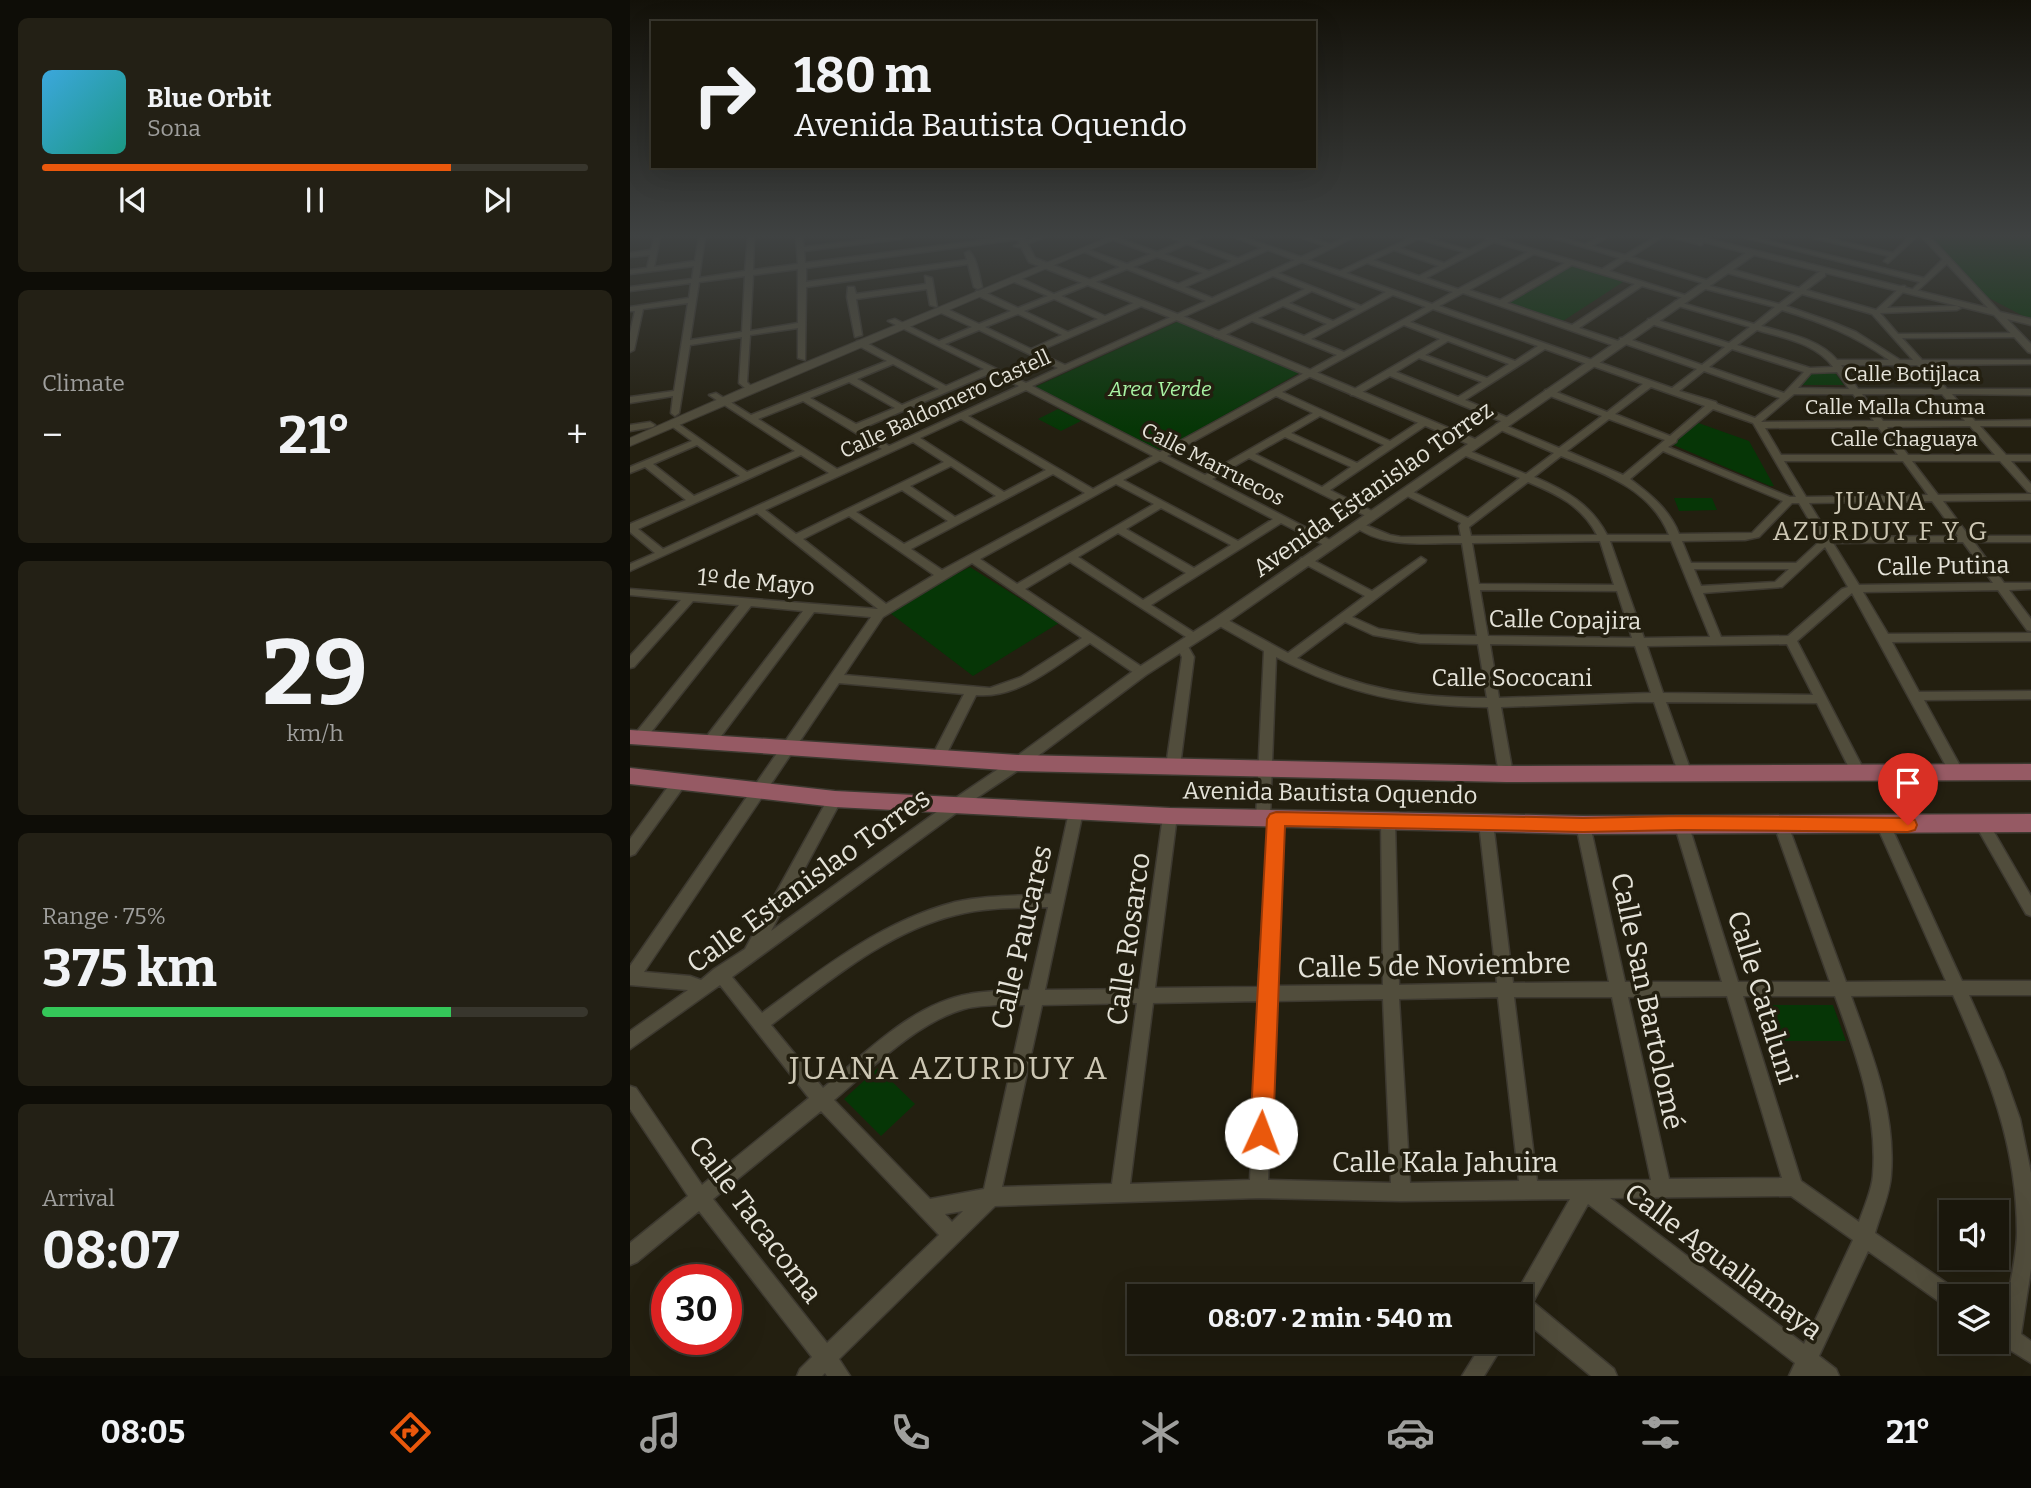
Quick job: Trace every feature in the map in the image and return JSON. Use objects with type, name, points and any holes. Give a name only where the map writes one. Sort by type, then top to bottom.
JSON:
[{"type":"main road","points":[[630,442],[718,398],[952,301]]},
{"type":"main road","points":[[746,386],[802,358],[859,339]]},
{"type":"main road","points":[[630,433],[674,418]]},
{"type":"main road","name":"Avenida Bautista Oquendo","points":[[634,738],[937,760],[1018,763],[1506,774],[2031,772]]},
{"type":"main road","name":"Avenida Bautista Oquendo","points":[[630,776],[835,799],[1171,816],[1583,825],[2031,824]]},
{"type":"street","points":[[630,309],[683,301]]},
{"type":"street","points":[[692,301],[674,418],[699,441],[746,476]]},
{"type":"street","points":[[746,386],[747,301]]},
{"type":"street","points":[[802,301],[802,358]]},
{"type":"street","points":[[852,301],[859,339],[945,389]]},
{"type":"street","points":[[936,301],[938,307],[1065,368]]},
{"type":"street","points":[[999,301],[1068,335]]},
{"type":"street","points":[[938,344],[1040,301]]},
{"type":"street","points":[[1065,301],[1105,319]]},
{"type":"street","points":[[1137,301],[1475,443]]},
{"type":"street","name":"Calle Baldomero Castell","points":[[630,568],[1214,301]]},
{"type":"street","points":[[1218,335],[1287,301]]},
{"type":"street","points":[[1343,301],[1363,309]]},
{"type":"street","points":[[1305,339],[1377,301]]},
{"type":"street","points":[[1416,301],[1713,404],[1758,423],[1795,500],[1827,540],[1957,773]]},
{"type":"street","points":[[702,988],[690,983],[630,978],[882,612],[942,575],[1444,301]]},
{"type":"street","points":[[1496,301],[1573,328],[1790,394]]},
{"type":"street","points":[[1573,328],[1613,301]]},
{"type":"street","name":"Avenida Estanislao Torrez","points":[[1018,763],[1141,671],[1220,621],[1680,301]]},
{"type":"street","points":[[1685,301],[1820,348],[1838,366],[2031,627]]},
{"type":"street","points":[[1761,301],[1831,323],[1858,335],[1897,362]]},
{"type":"street","points":[[1674,391],[1786,301]]},
{"type":"street","points":[[1842,301],[1878,311],[1957,308]]},
{"type":"street","points":[[1878,311],[1888,301]]},
{"type":"street","points":[[1935,301],[1989,316],[1997,313]]},
{"type":"street","points":[[1953,301],[2031,322]]},
{"type":"street","points":[[1986,301],[2031,350]]},
{"type":"street","points":[[1030,352],[1141,303]]},
{"type":"street","points":[[1283,303],[1334,324]]},
{"type":"street","points":[[630,350],[633,327],[640,307]]},
{"type":"street","points":[[1878,311],[1896,336],[2031,490]]},
{"type":"street","points":[[1251,318],[1344,355]]},
{"type":"street","points":[[1651,321],[1810,372],[1838,366],[1897,362],[2031,362]]},
{"type":"street","points":[[1405,323],[1516,364]]},
{"type":"street","name":"Calle Marruecos","points":[[897,324],[1330,544]]},
{"type":"street","points":[[686,343],[802,325]]},
{"type":"street","points":[[1896,336],[2017,335]]},
{"type":"street","points":[[1354,393],[1446,339]]},
{"type":"street","points":[[1458,401],[1544,346]]},
{"type":"street","points":[[1418,355],[1489,382]]},
{"type":"street","points":[[753,418],[894,361]]},
{"type":"street","points":[[856,428],[990,370]]},
{"type":"street","points":[[1388,372],[1458,401],[1562,452],[1624,478],[1650,499],[1670,524],[1717,641]]},
{"type":"street","points":[[1758,423],[1810,372]]},
{"type":"street","points":[[850,379],[901,408]]},
{"type":"street","points":[[1506,774],[1464,529],[1466,522],[1650,383]]},
{"type":"street","name":"Calle Botijlaca","points":[[1790,394],[2031,392]]},
{"type":"street","points":[[630,400],[678,393]]},
{"type":"street","points":[[1277,393],[1391,445]]},
{"type":"street","points":[[1548,393],[1673,440]]},
{"type":"street","points":[[718,398],[836,473]]},
{"type":"street","points":[[804,398],[888,449]]},
{"type":"street","points":[[1624,478],[1673,440],[1713,404]]},
{"type":"street","points":[[1206,480],[1320,412]]},
{"type":"street","points":[[962,416],[1093,493]]},
{"type":"street","points":[[1322,491],[1425,422]]},
{"type":"street","name":"Calle Malla Chuma","points":[[1758,423],[2031,423]]},
{"type":"street","points":[[630,428],[650,425]]},
{"type":"street","points":[[1284,433],[1358,467]]},
{"type":"street","points":[[913,438],[1003,496]]},
{"type":"street","points":[[630,470],[699,441]]},
{"type":"street","points":[[1663,448],[1795,500],[2031,497]]},
{"type":"street","points":[[662,553],[631,527],[803,452]]},
{"type":"street","points":[[1464,452],[1571,498],[1593,519],[1604,539],[1637,642],[1685,774]]},
{"type":"street","points":[[1248,454],[1372,515]]},
{"type":"street","name":"Calle Chaguaya","points":[[1777,458],[2031,458]]},
{"type":"street","points":[[646,463],[693,499]]},
{"type":"street","points":[[793,539],[950,463]]},
{"type":"street","points":[[905,548],[1053,470]]},
{"type":"street","points":[[1118,481],[1238,545]]},
{"type":"street","points":[[903,486],[955,522]]},
{"type":"street","points":[[1406,492],[1466,522]]},
{"type":"street","points":[[1358,525],[1394,539],[1604,539],[1755,535],[1795,500]]},
{"type":"street","points":[[1016,589],[1161,504]]},
{"type":"street","points":[[758,509],[882,612]]},
{"type":"street","points":[[849,512],[942,575]]},
{"type":"street","points":[[1145,604],[1281,518]]},
{"type":"street","points":[[1118,529],[1195,573]]},
{"type":"street","points":[[1697,590],[1777,586],[1827,540],[2031,539]]},
{"type":"street","points":[[1071,558],[1194,638]]},
{"type":"street","points":[[973,559],[1088,639],[1141,671]]},
{"type":"street","points":[[1305,560],[1372,595]]},
{"type":"street","points":[[1288,659],[1421,560]]},
{"type":"street","points":[[1687,566],[1797,566]]},
{"type":"street","name":"Calle Putina","points":[[1855,589],[2031,586]]},
{"type":"street","points":[[1475,587],[1619,588]]},
{"type":"street","points":[[1855,589],[1846,591],[1791,640],[1858,772]]},
{"type":"street","name":"1º de Mayo","points":[[630,592],[882,612]]},
{"type":"street","points":[[630,664],[690,597]]},
{"type":"street","points":[[634,738],[748,602]]},
{"type":"street","points":[[708,744],[811,608]]},
{"type":"street","name":"Calle Copajira","points":[[1343,617],[1377,632],[1420,639],[1637,642],[1791,640]]},
{"type":"street","name":"Calle Sococani","points":[[1220,621],[1311,672],[1376,693],[1454,702],[1658,697],[1822,699]]},
{"type":"street","points":[[1884,638],[2031,637]]},
{"type":"street","points":[[835,678],[991,692],[1013,686],[1088,639]]},
{"type":"street","points":[[1173,766],[1188,657],[1182,646]]},
{"type":"street","points":[[1259,1189],[1270,819],[1264,768],[1270,649]]},
{"type":"street","points":[[937,760],[972,691]]},
{"type":"street","points":[[1916,696],[2031,695]]},
{"type":"street","name":"Calle Estanislao Torres","points":[[630,1041],[1018,763]]},
{"type":"street","points":[[630,850],[680,781]]},
{"type":"street","points":[[752,952],[835,799]]},
{"type":"street","name":"Calle Paucares","points":[[991,1197],[1076,812]]},
{"type":"street","name":"Calle Rosarco","points":[[1120,1194],[1171,816]]},
{"type":"street","points":[[1388,822],[1391,991],[1401,1192]]},
{"type":"street","points":[[1486,823],[1530,1191]]},
{"type":"street","name":"Calle Cataluni","points":[[1681,823],[1794,1187]]},
{"type":"street","points":[[1982,824],[2031,910]]},
{"type":"street","name":"Calle San Bartolomé","points":[[1583,825],[1661,1188]]},
{"type":"street","points":[[1781,825],[1869,1068],[1881,1124],[1882,1177],[1864,1238],[1803,1368]]},
{"type":"street","points":[[1884,826],[1995,1071],[2007,1107],[2024,1183],[2027,1235],[2009,1310]]},
{"type":"street","points":[[761,1023],[840,965],[881,939],[920,920],[956,909],[989,904],[1055,900]]},
{"type":"street","points":[[720,974],[820,1098],[929,1208],[953,1236]]},
{"type":"street","name":"Calle 5 de Noviembre","points":[[630,1255],[908,1029],[941,1010],[967,1001],[1034,996],[1391,991],[2031,988]]},
{"type":"street","name":"Calle Tacacoma","points":[[630,1094],[700,1197],[840,1376]]},
{"type":"street","points":[[1794,1187],[1939,1290]]},
{"type":"street","name":"Calle Kala Jahuira","points":[[929,1208],[991,1197],[1259,1189],[1401,1192],[1794,1187]]},
{"type":"street","points":[[1532,1284],[1585,1191]]},
{"type":"street","name":"Calle Aguallamaya","points":[[1585,1191],[1803,1368],[1829,1376]]},
{"type":"street","points":[[807,1376],[991,1197]]},
{"type":"street","points":[[1533,1314],[1606,1376]]},
{"type":"street","points":[[2009,1339],[2031,1353]]},
{"type":"street","points":[[1472,1376],[1487,1354]]},
{"type":"green space","points":[[1507,301],[1593,301],[1563,321]]},
{"type":"green space","points":[[1995,301],[2031,301],[2031,320]]},
{"type":"green space","name":"Area Verde","points":[[1179,321],[1299,373],[1161,451],[1035,387]]},
{"type":"green space","points":[[1830,366],[1844,385],[1790,385],[1804,373],[1805,368]]},
{"type":"green space","points":[[1058,409],[1081,421],[1061,431],[1038,419]]},
{"type":"green space","points":[[1690,420],[1749,441],[1774,486],[1664,441]]},
{"type":"green space","points":[[1674,498],[1712,498],[1717,510],[1679,511]]},
{"type":"green space","points":[[970,567],[1059,623],[973,676],[886,610]]},
{"type":"green space","points":[[1766,1005],[1833,1005],[1846,1041],[1777,1041]]},
{"type":"green space","points":[[878,1068],[915,1104],[881,1136],[844,1099]]},
{"type":"district","name":"JUANA AZURDUY F Y G","points":[[1881,516]]},
{"type":"district","name":"JUANA AZURDUY A","points":[[949,1068]]},
{"type":"route","points":[[1261,1133],[1276,819],[1583,825],[1908,825]]}]
